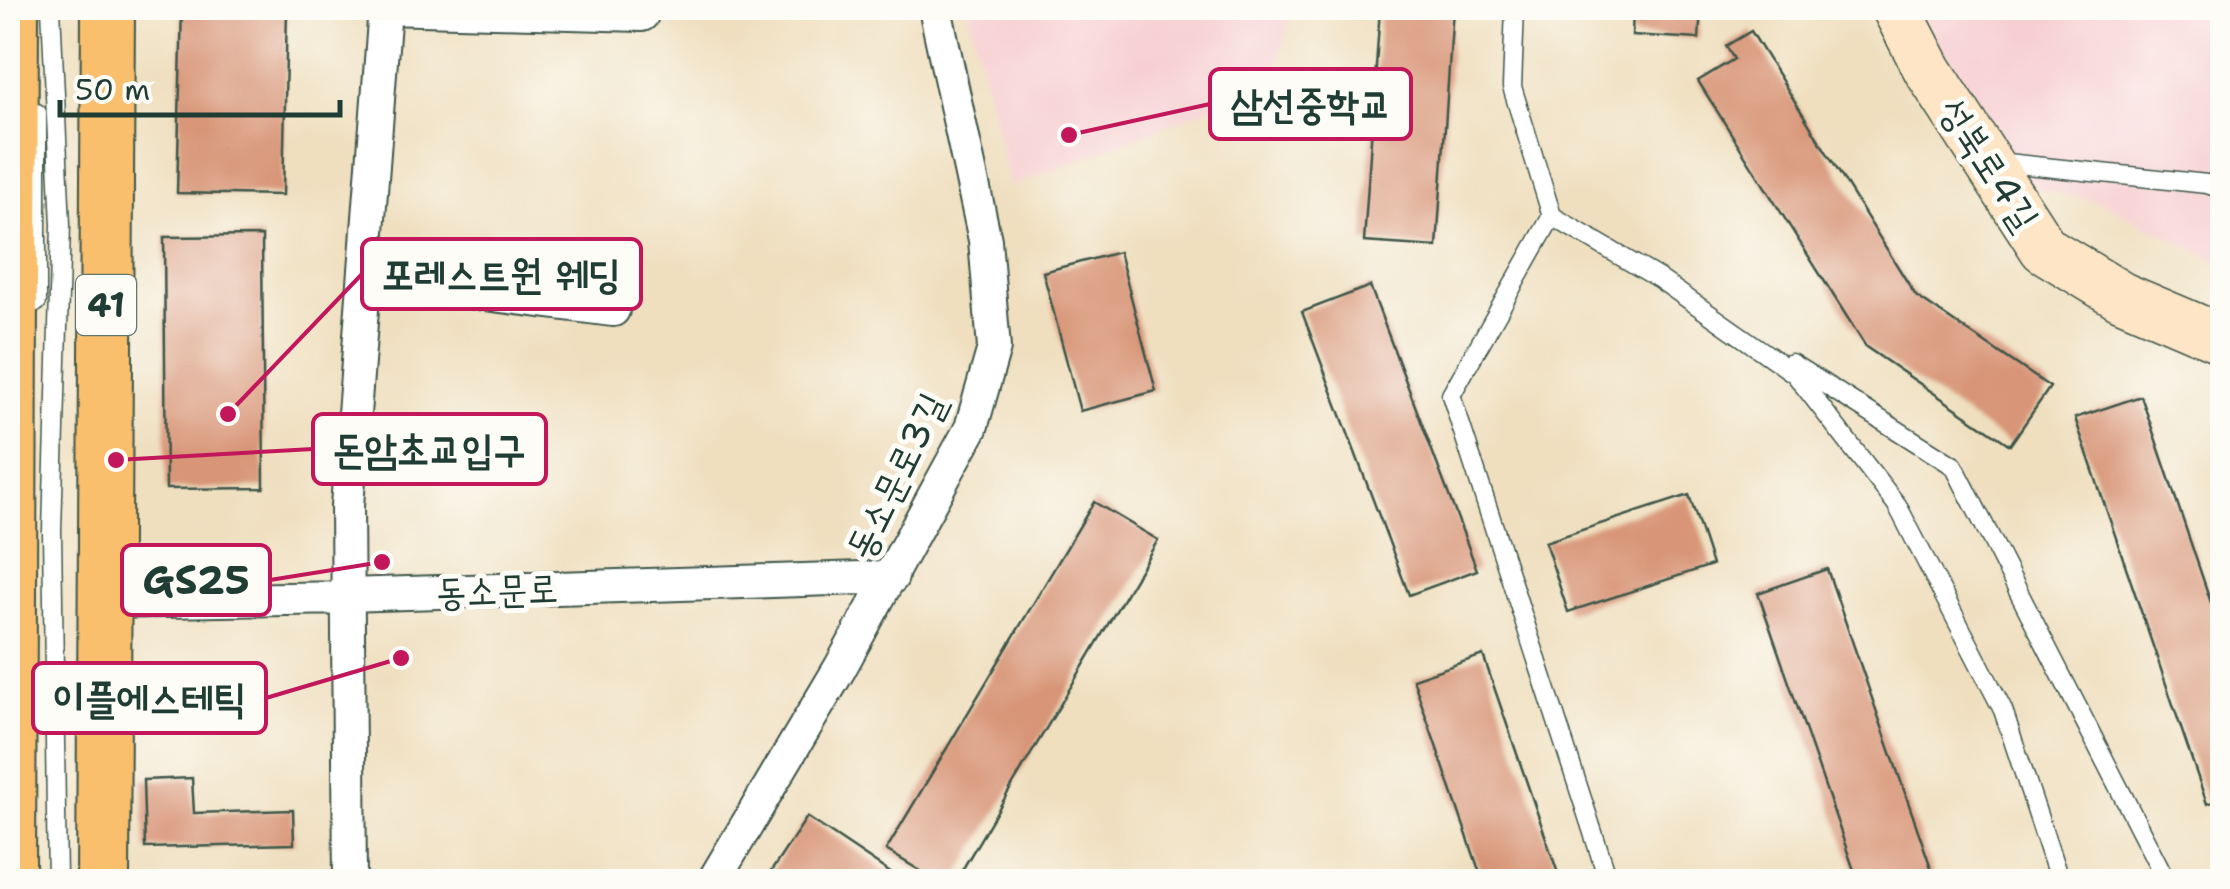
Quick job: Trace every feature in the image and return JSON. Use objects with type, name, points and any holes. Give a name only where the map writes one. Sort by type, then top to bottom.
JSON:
[{"type":"main road","points":[[9,882],[12,8]]},
{"type":"main road","name":"41","points":[[102,882],[108,8]]},
{"type":"street","points":[[350,882],[347,506],[385,8],[642,14]]},
{"type":"street","name":"동소문로3길","points":[[714,882],[892,576],[971,428],[994,348],[985,240],[935,8]]},
{"type":"street","name":"성북로4길","points":[[1896,8],[1928,70],[2044,249],[2121,296],[2222,339]]},
{"type":"street","points":[[365,279],[613,310]]},
{"type":"street","name":"동소문로","points":[[104,602],[347,598],[892,576]]},
{"type":"lane","points":[[34,8],[40,193],[36,312]]},
{"type":"lane","points":[[52,8],[61,225],[52,531],[57,882]]},
{"type":"lane","points":[[1515,8],[1512,87],[1552,216],[1658,278],[1954,466],[2167,882]]},
{"type":"lane","points":[[1987,161],[2206,184],[2222,189]]},
{"type":"lane","points":[[1552,216],[1451,395],[1609,882]]},
{"type":"lane","points":[[1658,278],[1795,374],[1897,504],[2003,710],[2060,882]]},
{"type":"shaded area","points":[[968,8],[1294,8],[1271,84],[1010,187]]},
{"type":"shaded area","points":[[1916,8],[2222,8],[2222,264],[2101,202],[2033,188]]},
{"type":"building","points":[[182,8],[287,8],[283,195],[177,193]]},
{"type":"building","points":[[1380,8],[1453,8],[1437,247],[1364,242]]},
{"type":"building","points":[[1633,8],[1701,8],[1699,39],[1632,35]]},
{"type":"building","points":[[1751,31],[1916,296],[2050,387],[2010,445],[1866,347],[1698,81],[1734,59],[1726,46]]},
{"type":"building","points":[[262,236],[264,488],[166,489],[164,237]]},
{"type":"building","points":[[1119,252],[1156,391],[1080,411],[1043,272]]},
{"type":"building","points":[[1370,286],[1477,570],[1409,595],[1302,312]]},
{"type":"building","points":[[2141,396],[2222,635],[2222,799],[2207,804],[2075,418]]},
{"type":"building","points":[[1689,495],[1712,565],[1568,612],[1545,542]]},
{"type":"building","points":[[1094,502],[1158,540],[955,882],[939,882],[886,850]]},
{"type":"building","points":[[1827,569],[1936,882],[1858,882],[1758,593]]},
{"type":"building","points":[[1483,655],[1561,882],[1483,882],[1413,679]]},
{"type":"building","points":[[192,778],[194,813],[293,810],[294,844],[145,848],[143,780]]},
{"type":"building","points":[[807,817],[904,882],[764,882]]},
{"type":"place","name":"삼선중학교","points":[[1069,135]]},
{"type":"place","name":"포레스트원 웨딩","points":[[228,414]]},
{"type":"place","name":"돈암초교입구","points":[[116,460]]},
{"type":"place","name":"GS25","points":[[382,562]]},
{"type":"place","name":"이플에스테틱","points":[[401,658]]}]
